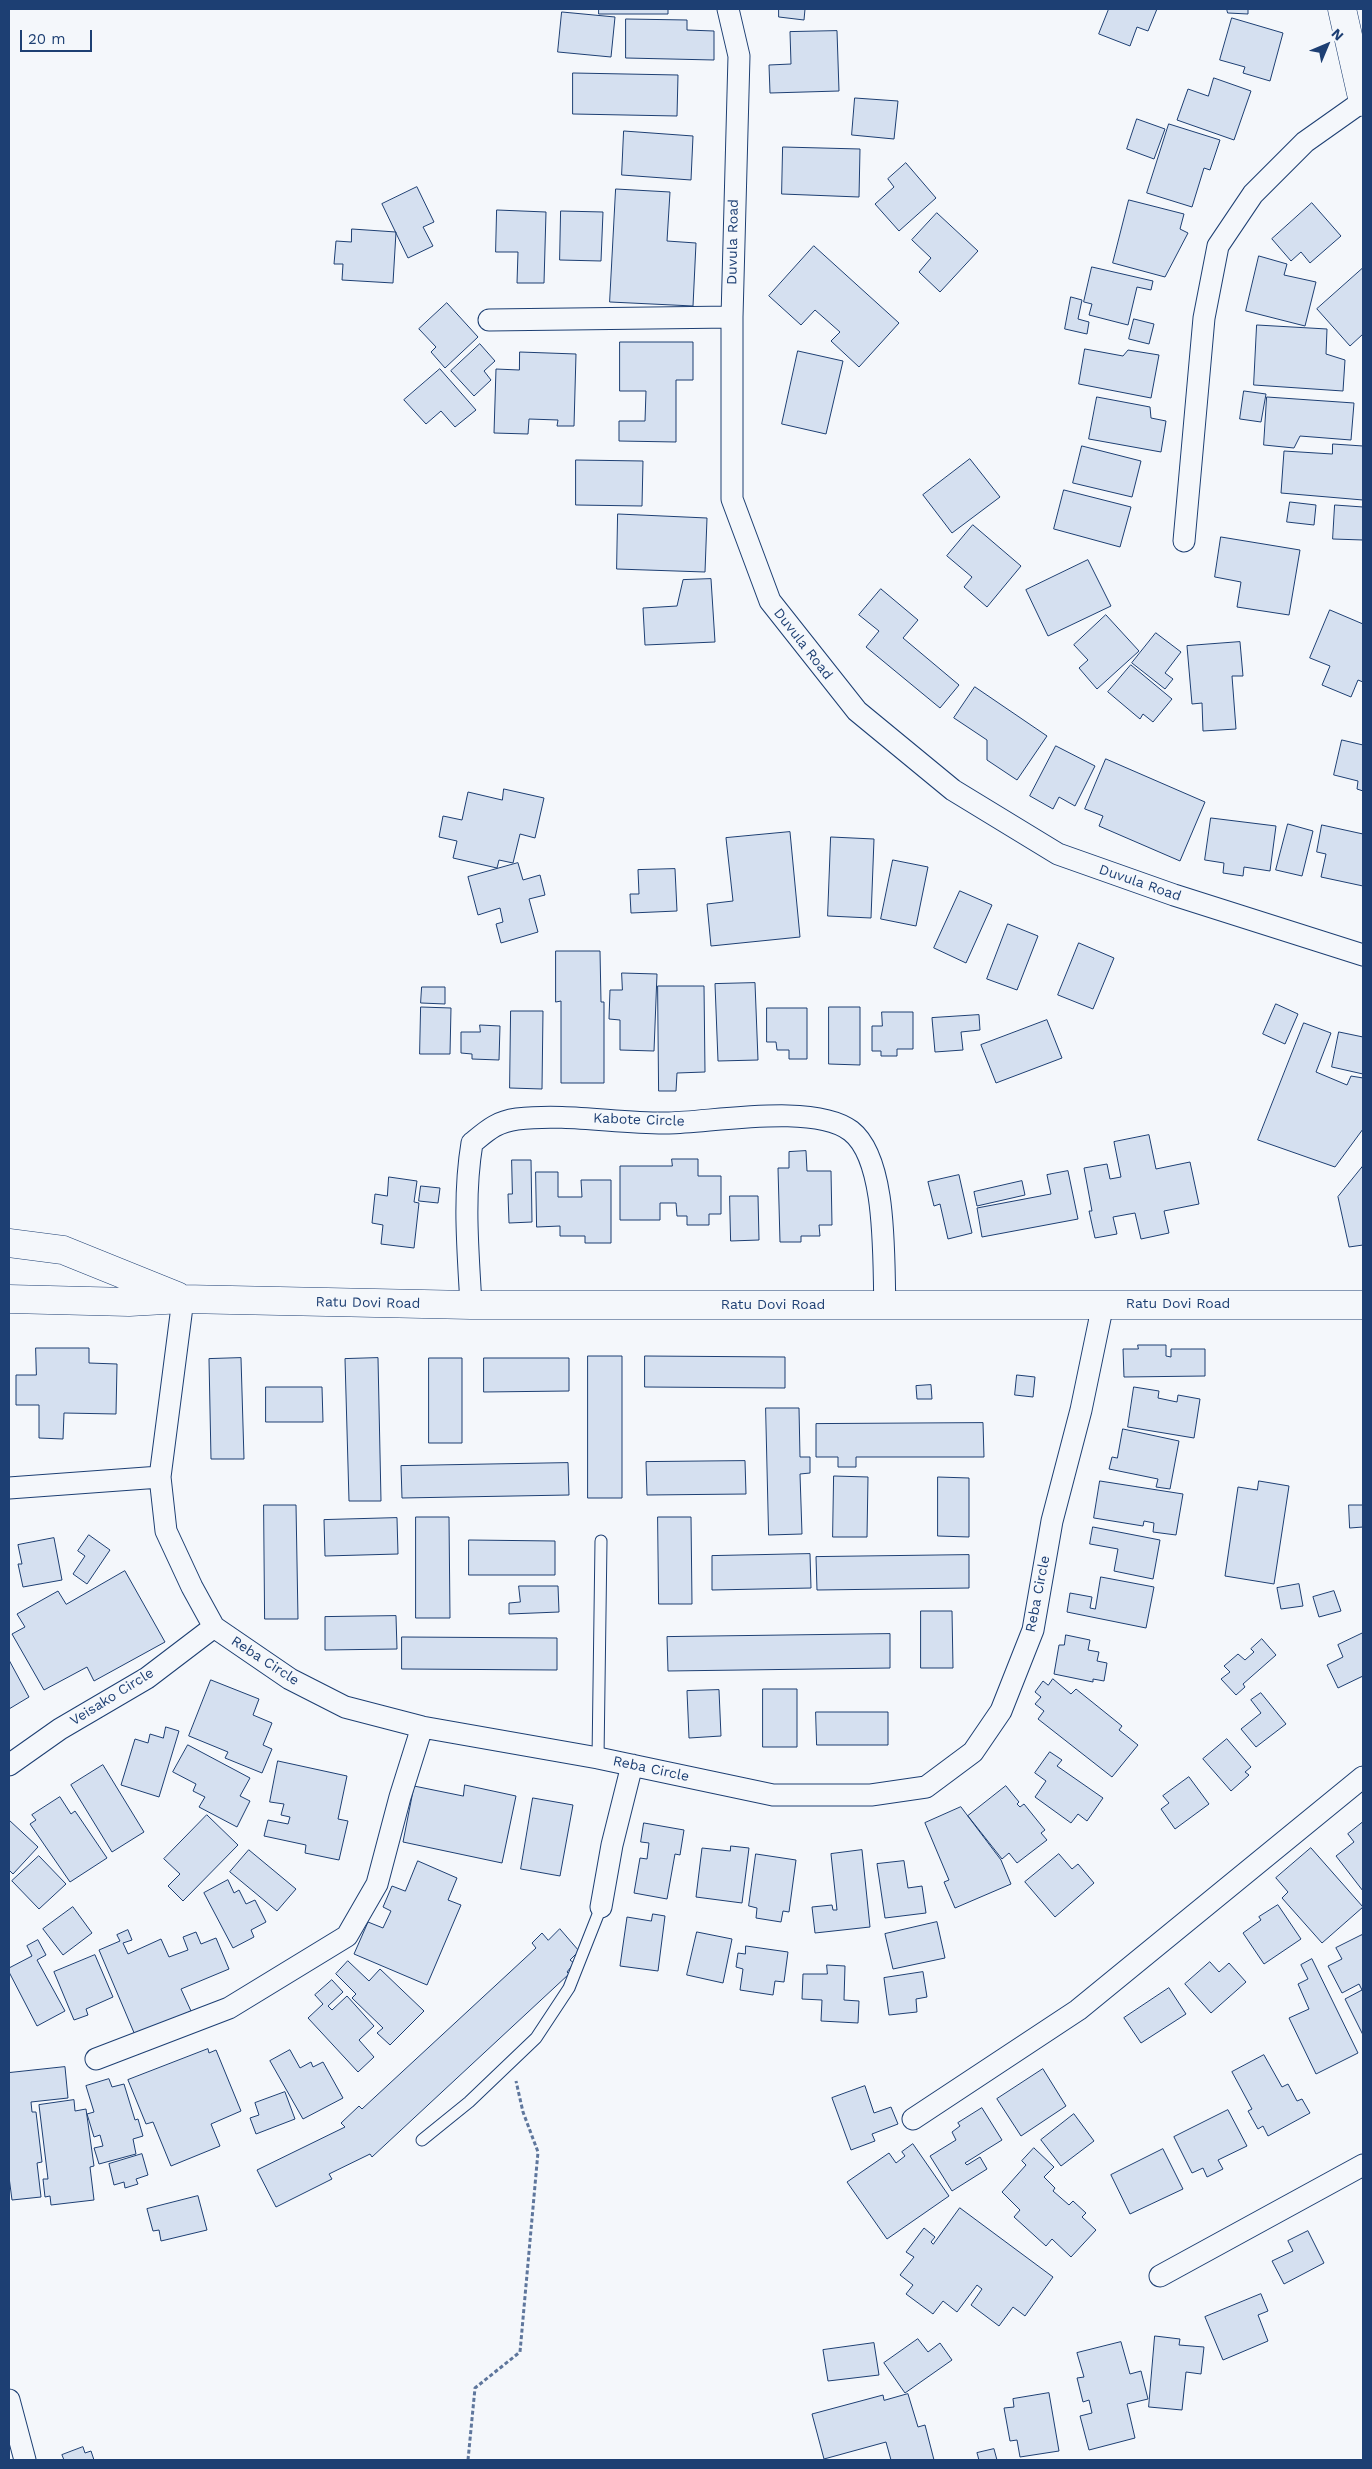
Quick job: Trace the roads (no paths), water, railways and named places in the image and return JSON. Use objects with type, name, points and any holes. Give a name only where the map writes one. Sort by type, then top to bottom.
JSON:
[{"type":"main road","points":[[1342,9],[1363,102]]},
{"type":"main road","name":"Ratu Dovi Road","points":[[9,1243],[63,1250],[183,1299]]},
{"type":"main road","name":"Ratu Dovi Road","points":[[9,1299],[130,1302],[183,1299],[470,1305],[1363,1305]]},
{"type":"street","name":"Duvula Road","points":[[728,9],[739,56],[732,317],[732,499],[770,601],[857,711],[953,790],[1058,854],[1174,895],[1363,955]]},
{"type":"street","points":[[1184,541],[1204,318],[1218,246],[1253,194],[1305,142],[1363,102]]},
{"type":"street","points":[[490,320],[732,317]]},
{"type":"street","name":"Kabote Circle","points":[[470,1305],[465,1210],[467,1173],[472,1143],[495,1124],[518,1119],[581,1118],[668,1124],[754,1116],[831,1121],[852,1132],[870,1154],[877,1181],[885,1305]]},
{"type":"street","name":"Reba Circle","points":[[183,1299],[160,1477],[166,1532],[192,1587],[214,1627],[290,1680],[345,1707],[422,1728],[598,1758],[773,1795],[871,1795],[926,1787],[973,1752],[1002,1712],[1033,1630],[1052,1521],[1081,1410],[1103,1304]]},
{"type":"street","points":[[9,1488],[160,1477]]},
{"type":"street","name":"Veisako Circle","points":[[9,1765],[60,1729],[147,1678],[214,1627]]},
{"type":"street","points":[[96,2059],[229,2008],[348,1936],[377,1884],[400,1797],[422,1728]]},
{"type":"street","points":[[601,1907],[612,1845],[632,1765]]},
{"type":"street","points":[[913,2119],[1078,2010],[1363,1778]]},
{"type":"street","points":[[1160,2276],[1363,2166]]},
{"type":"street","points":[[9,2400],[25,2460]]},
{"type":"lane","points":[[598,1758],[601,1541]]},
{"type":"lane","points":[[422,2140],[469,2102],[536,2038],[569,1988],[601,1907]]}]
